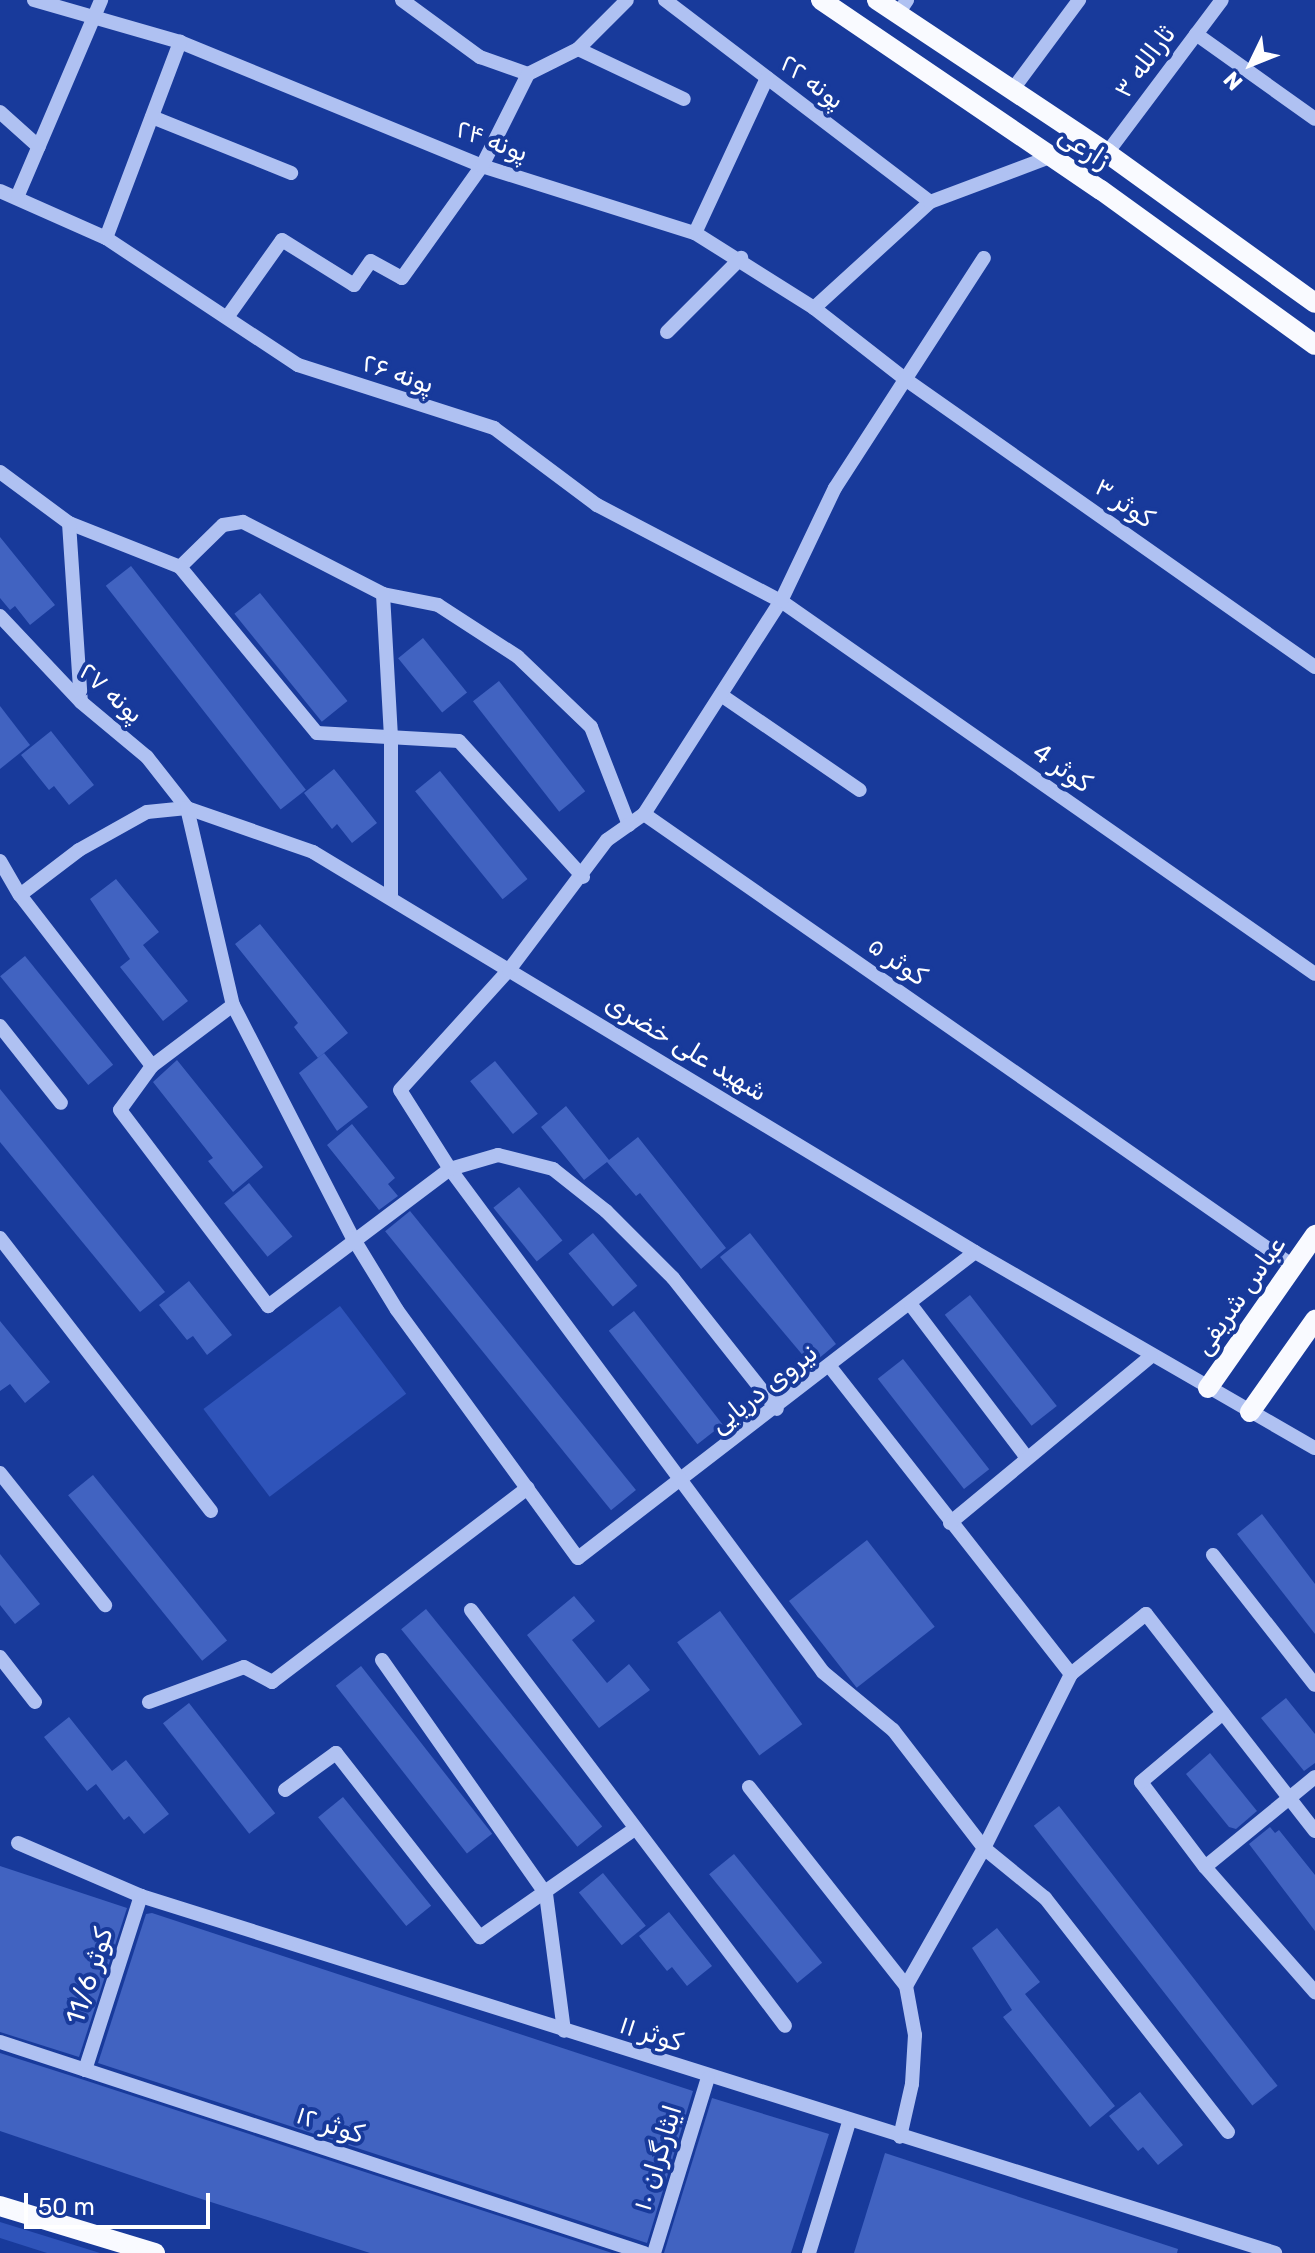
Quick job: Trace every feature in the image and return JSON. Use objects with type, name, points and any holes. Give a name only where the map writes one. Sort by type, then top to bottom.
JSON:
[{"type":"main road","name":"زارعی","points":[[821,0],[1050,157],[1315,345]]},
{"type":"main road","name":"زارعی","points":[[877,0],[902,8],[1315,303]]},
{"type":"main road","points":[[1050,157],[1070,128]]},
{"type":"main road","name":"عباس شریفی","points":[[1208,1388],[1315,1235]]},
{"type":"main road","points":[[1250,1412],[1315,1320]]},
{"type":"main road","points":[[0,2206],[155,2253]]},
{"type":"street","name":"پونه ۲۴","points":[[34,0],[180,42],[482,166],[695,233],[741,258],[814,308],[905,379]]},
{"type":"street","points":[[18,195],[101,0]]},
{"type":"street","points":[[402,0],[480,57],[528,74]]},
{"type":"street","points":[[228,316],[282,240],[354,285],[371,261],[402,278],[482,166],[528,74],[578,49],[627,0]]},
{"type":"street","name":"پونه ۲۲","points":[[665,0],[930,202]]},
{"type":"street","points":[[1013,89],[1079,0]]},
{"type":"street","name":"ثارالله ۳","points":[[1107,153],[1222,0]]},
{"type":"street","points":[[1196,34],[1315,119]]},
{"type":"street","points":[[106,238],[180,42]]},
{"type":"street","points":[[578,49],[684,99]]},
{"type":"street","points":[[695,233],[767,78]]},
{"type":"street","points":[[0,112],[39,147]]},
{"type":"street","points":[[152,117],[291,173]]},
{"type":"street","points":[[814,308],[930,202],[1050,157]]},
{"type":"street","name":"پونه ۲۶","points":[[0,191],[18,195],[106,238],[298,365],[494,428],[597,505],[781,601]]},
{"type":"street","points":[[667,332],[741,258]]},
{"type":"street","points":[[984,258],[835,488],[781,601],[644,814],[607,840],[583,877],[509,970],[400,1090],[450,1169],[823,1672],[893,1730],[984,1848],[1045,1898],[1228,2132]]},
{"type":"street","name":"کوثر ۳","points":[[905,379],[1315,667]]},
{"type":"street","points":[[0,472],[69,523],[180,567],[317,733],[459,741],[583,877]]},
{"type":"street","points":[[180,567],[223,525],[243,522],[383,594],[438,605],[518,657],[591,727],[629,825]]},
{"type":"street","points":[[69,523],[81,702]]},
{"type":"street","points":[[383,594],[391,736],[391,897]]},
{"type":"street","name":"کوثر 4","points":[[781,601],[1315,974]]},
{"type":"street","name":"پونه ۲۷","points":[[0,616],[81,702],[147,757],[187,808]]},
{"type":"street","points":[[721,695],[860,790]]},
{"type":"street","points":[[149,1702],[244,1667],[272,1682],[528,1488],[397,1310],[353,1238],[233,1005],[187,808]]},
{"type":"street","name":"شهید علی خضری","points":[[20,895],[79,850],[147,812],[187,808],[313,852],[975,1252],[1315,1448]]},
{"type":"street","name":"کوثر ۵","points":[[644,814],[1293,1266]]},
{"type":"street","points":[[0,861],[20,895],[152,1066]]},
{"type":"street","points":[[233,1005],[152,1066],[120,1110],[268,1306],[353,1238],[450,1169],[498,1155],[553,1169],[606,1211],[673,1278],[777,1409]]},
{"type":"street","points":[[0,1026],[61,1103]]},
{"type":"street","points":[[0,1238],[211,1511]]},
{"type":"street","name":"نیروی دریایی","points":[[528,1488],[578,1558],[831,1368],[975,1252]]},
{"type":"street","points":[[911,1305],[1027,1458]]},
{"type":"street","points":[[950,1523],[1151,1356]]},
{"type":"street","points":[[831,1368],[1071,1674]]},
{"type":"street","points":[[0,1473],[105,1605]]},
{"type":"street","points":[[1213,1555],[1315,1685]]},
{"type":"street","points":[[471,1610],[785,2026]]},
{"type":"street","points":[[906,1986],[984,1848],[1071,1674],[1146,1614],[1315,1831]]},
{"type":"street","points":[[0,1657],[35,1702]]},
{"type":"street","points":[[382,1660],[546,1894],[564,2031]]},
{"type":"street","points":[[1223,1713],[1141,1782],[1205,1867],[1315,1992]]},
{"type":"street","points":[[285,1790],[336,1753],[480,1937],[546,1894],[635,1829]]},
{"type":"street","points":[[1205,1867],[1315,1777]]},
{"type":"street","points":[[749,1787],[906,1986],[915,2035],[912,2084],[900,2137]]},
{"type":"street","name":"کوثر ۱۱","points":[[18,1843],[141,1896],[708,2078],[1275,2253]]},
{"type":"street","name":"کوثر 11/6","points":[[85,2070],[141,1896]]},
{"type":"street","name":"کوثر ۱۲","points":[[0,2042],[644,2253]]},
{"type":"street","name":"ایثارگران ۱۰","points":[[654,2253],[708,2078]]},
{"type":"street","points":[[809,2253],[849,2122]]},
{"type":"shaded area","points":[[340,1306],[406,1394],[270,1497],[203,1409]]},
{"type":"shaded area","points":[[0,2222],[100,2253],[47,2253],[0,2238]]},
{"type":"building","points":[[0,537],[55,605],[30,625],[15,606],[10,610],[0,598]]},
{"type":"building","points":[[131,566],[306,790],[281,809],[106,586]]},
{"type":"building","points":[[260,593],[347,701],[322,722],[234,614]]},
{"type":"building","points":[[423,638],[467,692],[442,713],[398,658]]},
{"type":"building","points":[[499,681],[585,791],[559,812],[473,701]]},
{"type":"building","points":[[0,706],[30,745],[0,769]]},
{"type":"building","points":[[51,731],[94,785],[69,805],[54,786],[49,790],[21,755]]},
{"type":"building","points":[[334,769],[377,823],[352,843],[337,824],[332,829],[304,793]]},
{"type":"building","points":[[440,771],[527,879],[503,899],[415,791]]},
{"type":"building","points":[[116,879],[159,932],[143,945],[188,1001],[163,1021],[120,967],[130,959],[90,899]]},
{"type":"building","points":[[260,924],[348,1033],[318,1058],[294,1027],[298,1023],[235,944]]},
{"type":"building","points":[[25,956],[113,1065],[88,1085],[0,976]]},
{"type":"building","points":[[324,1053],[368,1107],[337,1131],[299,1073]]},
{"type":"building","points":[[177,1060],[263,1167],[233,1192],[208,1161],[213,1158],[153,1082]]},
{"type":"building","points":[[495,1061],[538,1114],[513,1134],[470,1081]]},
{"type":"building","points":[[0,1089],[165,1292],[140,1312],[0,1142]]},
{"type":"building","points":[[566,1106],[609,1160],[638,1137],[726,1248],[701,1269],[640,1193],[636,1196],[607,1162],[584,1180],[541,1127]]},
{"type":"building","points":[[352,1124],[395,1178],[388,1184],[398,1196],[379,1210],[327,1145]]},
{"type":"building","points":[[249,1183],[292,1237],[268,1257],[224,1203]]},
{"type":"building","points":[[519,1187],[562,1241],[537,1261],[493,1208]]},
{"type":"building","points":[[410,1211],[636,1490],[611,1510],[385,1231]]},
{"type":"building","points":[[593,1233],[637,1286],[613,1306],[568,1254]]},
{"type":"building","points":[[750,1233],[836,1344],[811,1365],[720,1257]]},
{"type":"building","points":[[189,1281],[232,1335],[207,1355],[193,1336],[187,1340],[159,1305]]},
{"type":"building","points":[[970,1295],[1057,1406],[1032,1426],[945,1315]]},
{"type":"building","points":[[634,1311],[723,1424],[697,1444],[609,1331]]},
{"type":"building","points":[[0,1321],[50,1382],[25,1403],[10,1384],[0,1391]]},
{"type":"building","points":[[903,1359],[989,1469],[964,1489],[878,1379]]},
{"type":"building","points":[[93,1475],[227,1641],[202,1661],[68,1495]]},
{"type":"building","points":[[1262,1514],[1315,1584],[1315,1634],[1237,1534]]},
{"type":"building","points":[[867,1540],[935,1627],[857,1688],[789,1601]]},
{"type":"building","points":[[0,1554],[40,1604],[15,1624],[0,1605]]},
{"type":"building","points":[[574,1596],[595,1621],[572,1640],[607,1683],[629,1664],[650,1690],[599,1728],[527,1635]]},
{"type":"building","points":[[426,1609],[602,1827],[577,1847],[401,1629]]},
{"type":"building","points":[[720,1611],[802,1724],[759,1755],[677,1642]]},
{"type":"building","points":[[361,1666],[492,1834],[467,1854],[336,1686]]},
{"type":"building","points":[[1286,1698],[1315,1734],[1315,1763],[1304,1771],[1261,1718]]},
{"type":"building","points":[[189,1703],[275,1813],[249,1834],[163,1723]]},
{"type":"building","points":[[69,1717],[112,1771],[126,1760],[169,1814],[144,1834],[129,1816],[124,1820],[96,1784],[87,1791],[44,1737]]},
{"type":"building","points":[[1210,1753],[1257,1811],[1236,1829],[1229,1827],[1186,1774]]},
{"type":"building","points":[[343,1797],[431,1906],[406,1926],[318,1817]]},
{"type":"building","points":[[1059,1806],[1278,2086],[1252,2105],[1034,1826]]},
{"type":"building","points":[[1270,1827],[1275,1833],[1279,1830],[1315,1875],[1315,1931],[1249,1844]]},
{"type":"building","points":[[734,1854],[822,1963],[797,1983],[709,1874]]},
{"type":"building","points":[[0,1866],[127,1908],[79,2057],[0,2032]]},
{"type":"building","points":[[603,1873],[646,1926],[622,1945],[579,1893]]},
{"type":"building","points":[[669,1912],[712,1966],[687,1986],[672,1967],[667,1971],[639,1936]]},
{"type":"building","points":[[152,1913],[693,2091],[647,2243],[98,2063],[146,1914]]},
{"type":"building","points":[[997,1928],[1040,1982],[1025,1994],[1115,2106],[1090,2127],[1003,2017],[1012,2010],[972,1948]]},
{"type":"building","points":[[0,2053],[612,2253],[370,2253],[189,2195],[0,2131]]},
{"type":"building","points":[[1140,2092],[1183,2145],[1158,2165],[1143,2147],[1138,2151],[1109,2116]]},
{"type":"building","points":[[712,2098],[829,2134],[791,2253],[664,2253]]},
{"type":"building","points":[[885,2153],[1178,2249],[1177,2253],[854,2253]]}]
